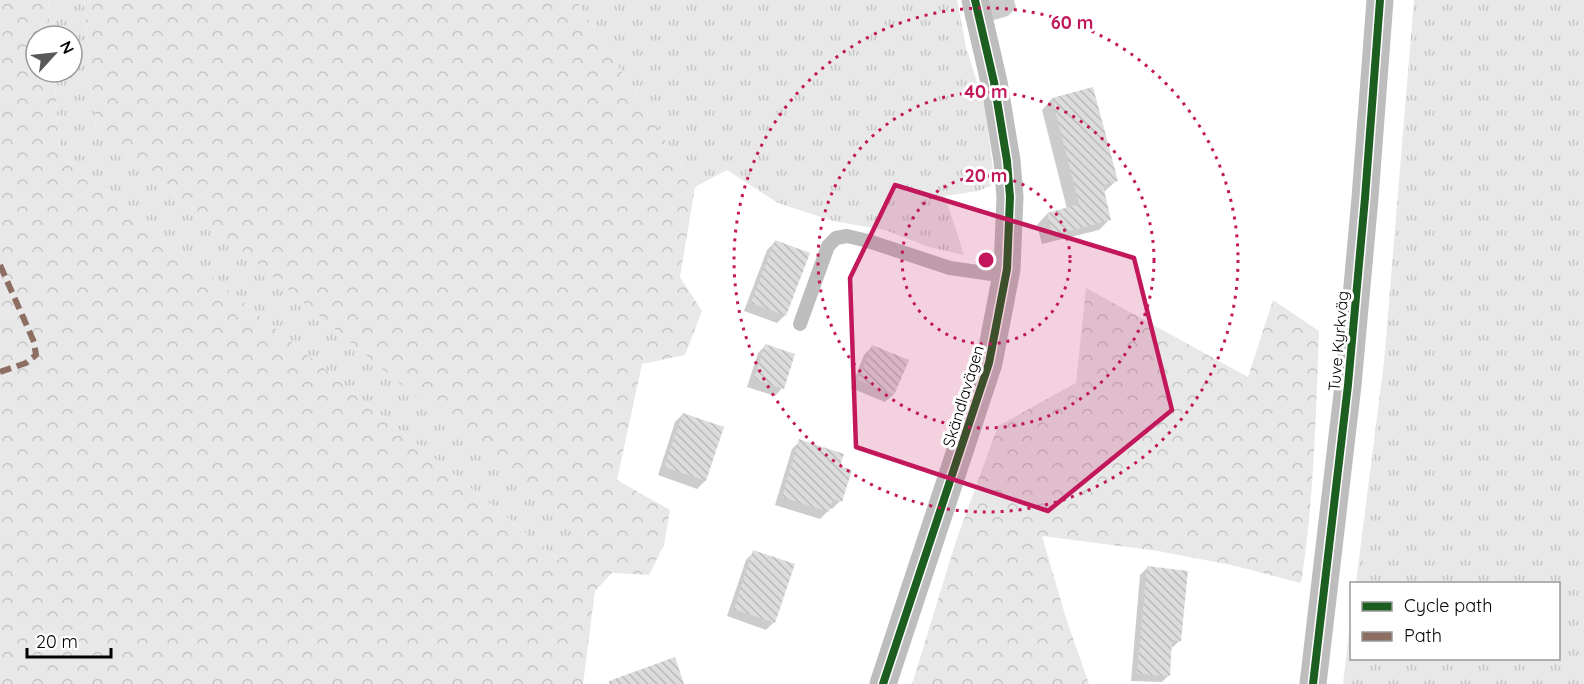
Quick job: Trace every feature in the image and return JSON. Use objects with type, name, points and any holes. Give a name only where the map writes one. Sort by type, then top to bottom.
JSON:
[{"type":"street","name":"Skändlavägen","points":[[883,684],[958,463],[989,363],[1006,276],[1010,197],[1007,161],[994,82],[975,0]]},
{"type":"street","name":"Tuve Kyrkväg","points":[[1313,684],[1349,373],[1380,0]]},
{"type":"lane","points":[[800,324],[828,246],[836,238],[847,236],[868,241],[950,268],[1006,276]]},
{"type":"highlighted area","points":[[895,185],[1134,258],[1172,410],[1048,511],[856,447],[850,278]]},
{"type":"green space","points":[[0,0],[48,0],[50,24],[24,24],[24,84],[55,84],[60,153],[559,560],[574,530],[96,128],[84,0],[576,0],[695,187],[680,277],[702,311],[685,355],[642,364],[617,480],[670,510],[664,545],[649,575],[612,573],[595,591],[583,684],[0,684]]},
{"type":"green space","points":[[48,0],[84,0],[96,128],[575,530],[559,560],[60,153],[55,84],[84,84],[84,24],[50,24]]},
{"type":"green space","points":[[576,0],[957,0],[966,47],[985,108],[995,184],[978,191],[945,196],[964,255],[929,247],[885,230],[833,221],[778,203],[727,170],[695,187]]},
{"type":"green space","points":[[1414,0],[1584,0],[1584,684],[1343,684],[1350,624],[1350,660],[1560,660],[1560,582],[1356,582],[1384,362]]},
{"type":"green space","points":[[1086,288],[1248,377],[1273,300],[1319,331],[1312,489],[1301,583],[1231,565],[1158,551],[1042,536],[1066,618],[1089,684],[912,684],[955,544],[998,426],[1076,383]]},
{"type":"building","points":[[1093,87],[1118,181],[1103,185],[1111,220],[1053,235],[1047,213],[1079,204],[1052,98]]},
{"type":"building","points":[[775,240],[810,253],[786,316],[751,303]]},
{"type":"building","points":[[765,344],[795,354],[784,389],[754,379]]},
{"type":"building","points":[[872,345],[909,360],[894,395],[858,380]]},
{"type":"building","points":[[683,413],[724,427],[706,481],[664,467]]},
{"type":"building","points":[[799,439],[844,454],[840,466],[852,470],[842,502],[833,499],[829,512],[782,497]]},
{"type":"building","points":[[753,550],[795,564],[775,623],[734,609]]},
{"type":"building","points":[[1147,566],[1188,571],[1181,641],[1172,640],[1170,676],[1137,674]]},
{"type":"building","points":[[675,657],[684,684],[609,684],[609,681]]},
{"type":"marked path","points":[[0,265],[34,342],[36,355],[26,363],[0,372]]},
{"type":"cycle path","points":[[883,684],[989,363],[1007,269],[1010,197],[1007,161],[994,82],[975,0]]},
{"type":"cycle path","points":[[1313,684],[1348,385],[1380,0]]}]
